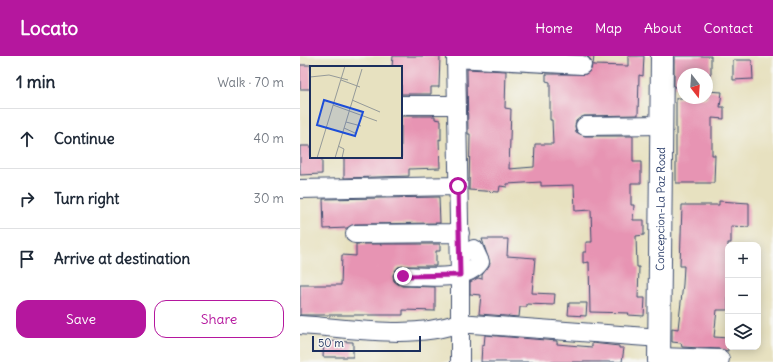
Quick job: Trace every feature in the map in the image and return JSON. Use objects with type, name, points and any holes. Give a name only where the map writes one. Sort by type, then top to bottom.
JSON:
[{"type":"main road","name":"Concepcion-La Paz Road","points":[[660,352],[663,125],[662,56]]},
{"type":"street","points":[[460,362],[460,233],[456,57],[582,65]]},
{"type":"street","points":[[402,105],[457,105]]},
{"type":"street","points":[[585,126],[663,125]]},
{"type":"street","points":[[300,189],[458,186]]},
{"type":"street","points":[[355,234],[460,233]]},
{"type":"street","points":[[403,276],[460,275],[477,266],[480,262],[474,249]]},
{"type":"street","points":[[300,325],[415,333],[442,329],[459,324],[720,359]]},
{"type":"building","points":[[393,56],[440,56],[439,87],[431,87],[431,94],[402,94],[402,66],[392,66]]},
{"type":"building","points":[[587,56],[594,56],[593,65],[628,66],[628,56],[644,56],[643,76],[639,75],[638,115],[584,116],[576,121],[575,126],[576,132],[585,136],[633,136],[633,162],[641,162],[641,183],[631,183],[631,205],[634,205],[633,220],[644,220],[644,235],[636,236],[637,267],[639,267],[638,298],[645,298],[644,316],[628,315],[629,313],[590,312],[589,262],[583,263],[583,252],[586,252],[586,242],[592,242],[591,210],[575,211],[574,185],[541,186],[541,182],[507,184],[507,187],[500,186],[499,192],[469,190],[470,134],[468,134],[467,69],[506,71],[505,108],[511,109],[509,169],[534,167],[535,144],[553,144],[552,120],[550,120],[550,82],[546,81],[546,74],[586,74],[591,70],[592,65],[591,60]]},
{"type":"building","points":[[674,56],[711,56],[711,68],[677,68],[677,87],[674,87]]},
{"type":"building","points":[[733,60],[752,60],[753,79],[733,80]]},
{"type":"building","points":[[300,65],[311,65],[310,89],[300,89]]},
{"type":"building","points":[[713,91],[722,92],[720,107],[724,107],[724,119],[712,118],[712,155],[715,155],[714,183],[676,183],[676,98],[677,104],[713,104]]},
{"type":"building","points":[[402,116],[435,116],[435,119],[441,120],[441,140],[439,139],[440,168],[409,169],[409,176],[344,178],[344,158],[402,158]]},
{"type":"building","points":[[300,146],[310,146],[310,158],[322,158],[322,174],[300,175]]},
{"type":"building","points":[[439,197],[440,223],[355,224],[347,228],[324,229],[323,199]]},
{"type":"building","points":[[719,201],[749,203],[749,227],[731,226],[731,242],[725,242],[725,310],[717,310],[714,337],[725,338],[725,350],[728,351],[720,349],[682,347],[681,343],[672,342],[672,328],[678,329],[683,284],[684,266],[680,266],[682,205],[719,205]]},
{"type":"building","points":[[482,239],[508,239],[507,256],[535,258],[532,293],[555,294],[554,305],[527,304],[527,307],[520,307],[519,317],[479,314],[481,295],[470,294],[470,282],[478,278],[482,279],[482,275],[490,264]]},
{"type":"building","points":[[356,244],[440,244],[440,251],[436,251],[436,266],[398,267],[393,275],[394,281],[402,286],[435,287],[435,311],[403,310],[403,315],[300,315],[300,285],[341,285],[342,255],[356,256]]},
{"type":"building","points":[[569,303],[587,303],[586,316],[568,315]]},
{"type":"building","points":[[485,335],[557,341],[557,344],[592,347],[592,343],[619,346],[619,348],[624,348],[622,362],[481,362],[482,345],[484,346]]},
{"type":"building","points":[[324,341],[353,342],[353,357],[323,357]]},
{"type":"route","points":[[403,276],[460,275],[458,186]]}]
